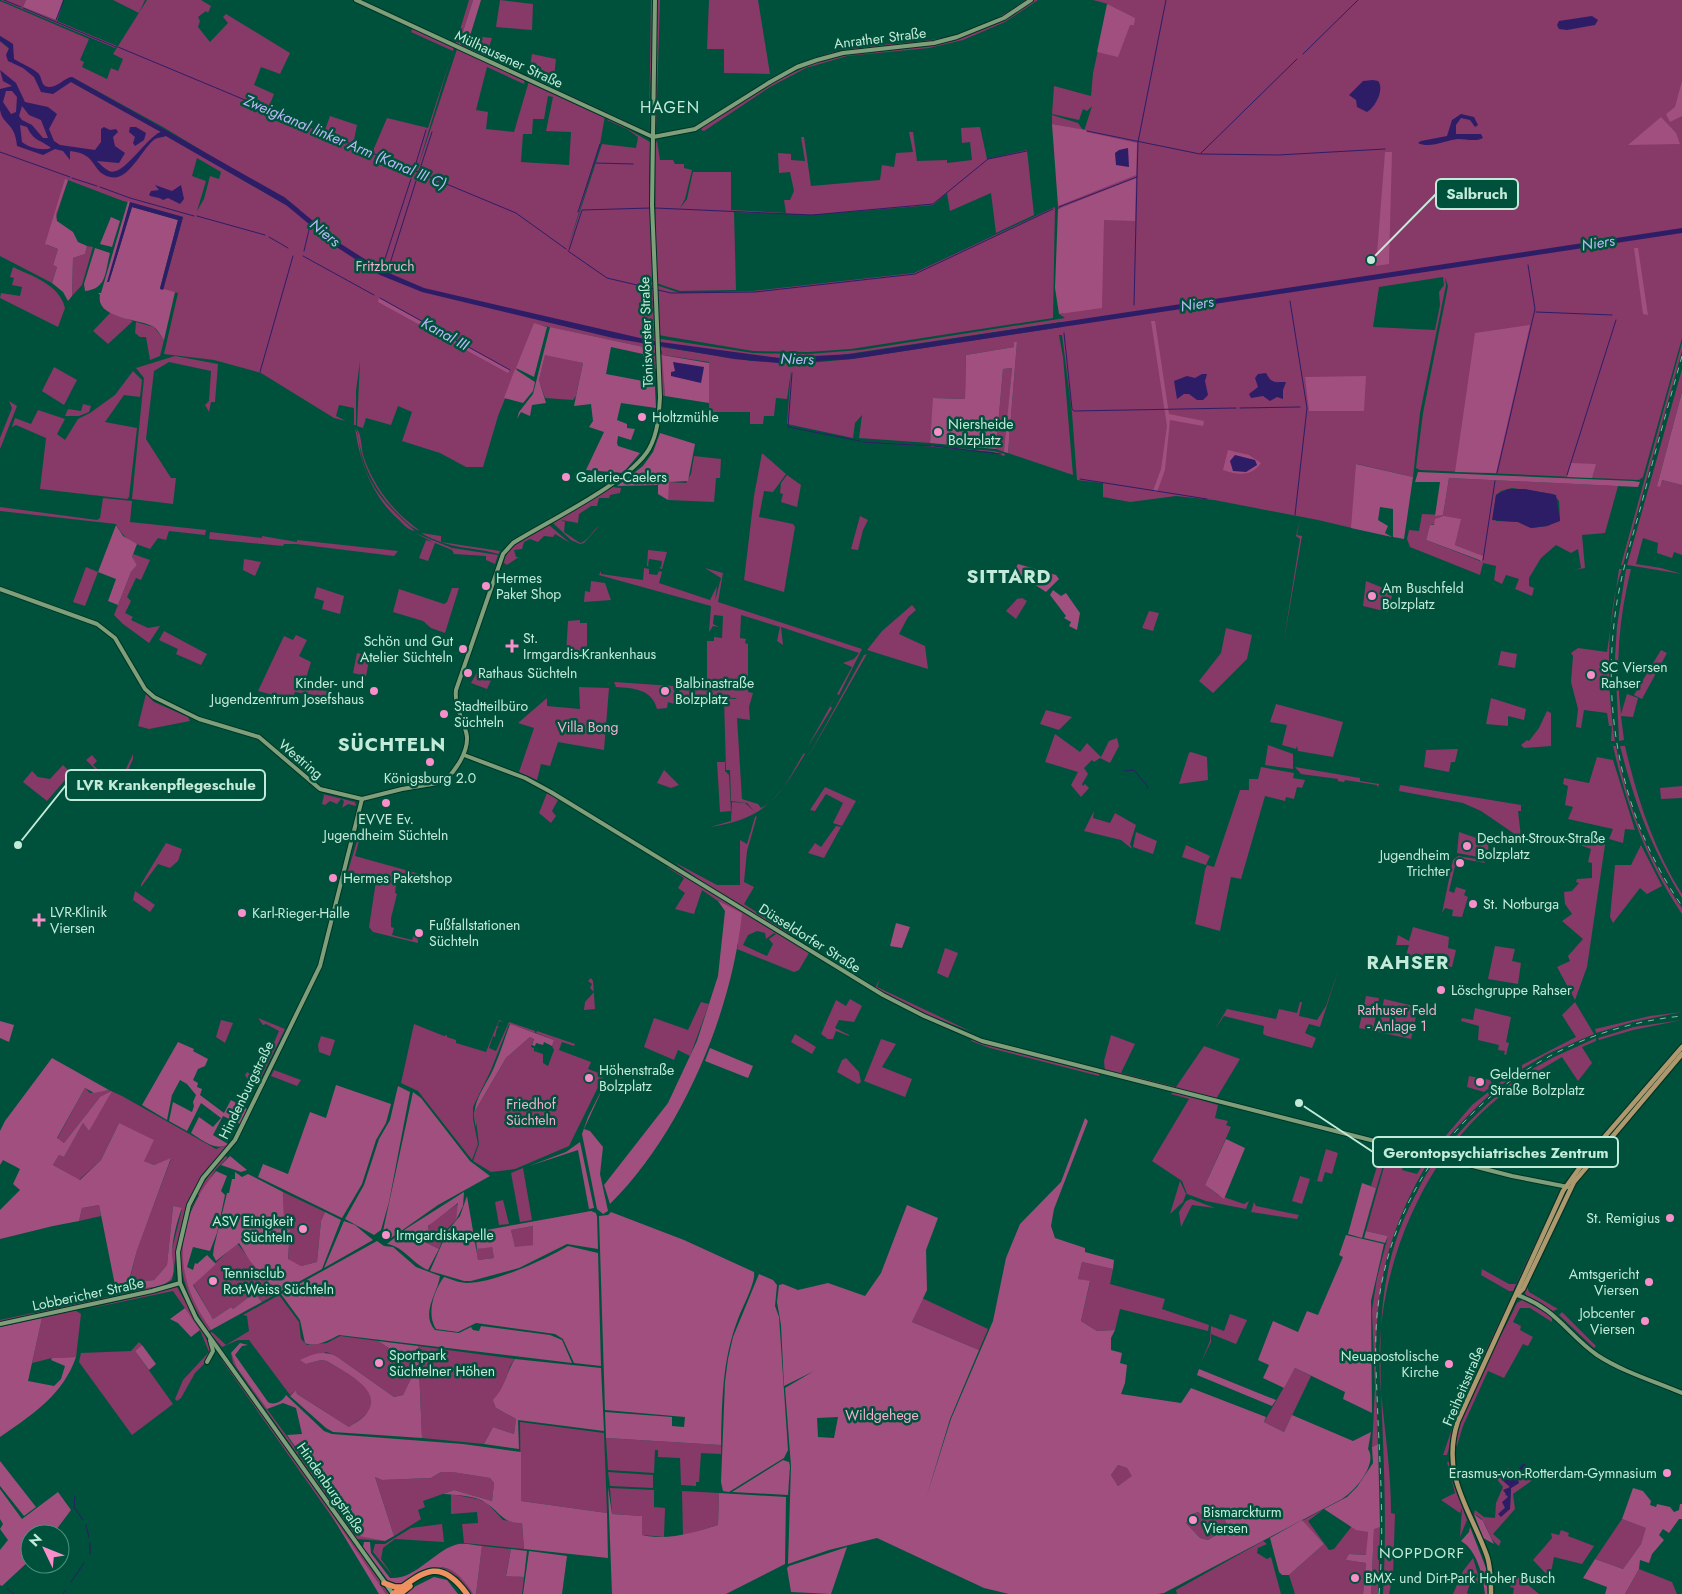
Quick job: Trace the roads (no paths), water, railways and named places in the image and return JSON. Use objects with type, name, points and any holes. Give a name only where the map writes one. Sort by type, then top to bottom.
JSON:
[{"type":"highway","points":[[403,1592],[424,1574],[438,1571],[454,1578],[467,1594]]},
{"type":"highway","points":[[393,1594],[403,1592],[422,1577],[438,1573],[453,1580],[462,1594]]},
{"type":"highway","points":[[384,1583],[403,1592]]},
{"type":"main road","name":"Mülhausener Straße","points":[[356,0],[653,137]]},
{"type":"main road","name":"Tönisvorster Straße","points":[[464,755],[467,736],[456,706],[457,683],[502,556],[513,543],[627,474],[646,453],[659,420],[652,208],[655,0]]},
{"type":"main road","name":"Anrather Straße","points":[[653,137],[695,129],[797,67],[843,53],[934,43],[957,37],[1004,18],[1030,0]]},
{"type":"main road","name":"Westring","points":[[0,588],[92,621],[103,627],[118,643],[148,692],[191,715],[261,738],[320,789],[362,799],[408,788],[441,784],[448,778],[464,755]]},
{"type":"main road","name":"Düsseldorfer Straße","points":[[464,755],[525,778],[551,792],[905,1007],[962,1033],[1004,1048],[1565,1188]]},
{"type":"main road","name":"Hindenburgstraße","points":[[362,799],[320,966],[235,1140],[203,1178],[192,1197],[182,1227],[178,1252],[180,1283],[196,1318],[393,1594]]},
{"type":"main road","name":"Freiheitsstraße","points":[[1640,1100],[1682,1047]]},
{"type":"main road","name":"Freiheitsstraße","points":[[1492,1594],[1488,1558],[1455,1481],[1451,1462],[1454,1435],[1468,1399],[1565,1188],[1588,1156],[1682,1054]]},
{"type":"main road","name":"Freiheitsstraße","points":[[1517,1295],[1523,1289],[1565,1188]]},
{"type":"main road","name":"Lobbericher Straße","points":[[0,1324],[153,1291],[180,1283]]},
{"type":"main road","points":[[1517,1295],[1556,1315],[1590,1349],[1606,1361],[1682,1393]]},
{"type":"main road","points":[[207,1333],[213,1351],[207,1362]]},
{"type":"water","points":[[1592,16],[1598,20],[1595,25],[1567,30],[1559,29],[1557,25],[1559,21]]},
{"type":"water","name":"Niers","points":[[0,36],[13,44],[14,59],[38,73],[45,86],[53,87],[72,77],[284,197],[341,244],[382,270],[424,288],[653,341],[779,358],[852,354],[1682,228],[1682,233],[852,359],[778,363],[734,359],[613,338],[422,292],[380,275],[338,248],[286,205],[166,136],[155,139],[150,143],[129,170],[117,177],[104,175],[90,159],[79,153],[70,151],[70,160],[63,151],[55,149],[43,155],[17,146],[14,132],[0,110],[0,89],[12,86],[3,81],[0,70],[16,83],[25,102],[48,107],[57,114],[49,129],[54,141],[60,145],[95,150],[101,142],[101,129],[104,127],[110,130],[116,129],[118,132],[113,137],[115,146],[125,153],[119,163],[97,161],[109,171],[115,171],[128,163],[148,141],[161,132],[71,82],[53,94],[41,92],[34,77],[23,68],[8,61],[6,55],[9,48],[0,41]],"holes":[[[6,91],[12,91],[17,97],[16,112],[11,114],[3,102]],[[22,106],[29,115],[41,120],[48,138],[43,138],[32,125],[22,120],[19,116]],[[20,125],[27,127],[35,138],[51,148],[36,148],[22,142]]]},
{"type":"water","points":[[1363,81],[1378,81],[1380,84],[1380,93],[1376,103],[1367,112],[1357,107],[1356,100],[1349,95]]},
{"type":"water","points":[[1461,114],[1474,117],[1478,125],[1475,127],[1470,120],[1461,118],[1456,125],[1456,134],[1481,134],[1483,138],[1474,140],[1458,139],[1428,145],[1418,143],[1447,136],[1452,120]]},
{"type":"water","points":[[130,127],[136,127],[146,133],[144,140],[135,146],[133,143],[135,137],[129,132]]},
{"type":"water","points":[[1128,148],[1129,167],[1116,165],[1115,153]]},
{"type":"water","points":[[155,185],[172,191],[181,185],[184,199],[180,204],[168,198],[163,200],[149,195],[151,191],[159,190]]},
{"type":"water","points":[[130,202],[183,217],[163,290],[160,289],[178,220],[132,207],[109,282],[107,282]]},
{"type":"water","points":[[673,362],[704,367],[701,383],[671,376],[671,372],[675,371]]},
{"type":"water","points":[[1266,373],[1274,382],[1286,382],[1283,390],[1283,399],[1277,397],[1270,401],[1263,396],[1251,398],[1249,394],[1258,387],[1255,378],[1258,374]]},
{"type":"water","points":[[1202,374],[1207,374],[1205,381],[1208,395],[1203,400],[1197,400],[1189,394],[1184,394],[1177,399],[1174,381],[1187,376],[1195,378]]},
{"type":"water","points":[[1235,455],[1255,460],[1257,465],[1246,472],[1233,471],[1230,461]]},
{"type":"water","points":[[1508,489],[1525,489],[1556,495],[1560,521],[1547,526],[1531,528],[1518,522],[1492,520],[1496,495]]},
{"type":"water","points":[[1510,1474],[1517,1477],[1519,1483],[1511,1488],[1510,1509],[1501,1517],[1498,1514],[1505,1508],[1502,1502],[1508,1497],[1503,1490],[1510,1487],[1502,1480],[1503,1476]]},
{"type":"waterway","name":"Zweigkanal linker Arm (Kanal III C)","points":[[4,0],[21,7]]},
{"type":"waterway","points":[[56,20],[64,0]]},
{"type":"waterway","name":"Zweigkanal linker Arm (Kanal III C)","points":[[1059,207],[1137,177],[1138,142],[1166,0]]},
{"type":"waterway","points":[[1303,54],[1358,0]]},
{"type":"waterway","name":"Zweigkanal linker Arm (Kanal III C)","points":[[23,8],[116,47]]},
{"type":"waterway","name":"Zweigkanal linker Arm (Kanal III C)","points":[[118,47],[516,213],[566,249]]},
{"type":"waterway","points":[[1087,131],[1200,154],[1297,59]]},
{"type":"waterway","points":[[414,170],[426,130]]},
{"type":"waterway","points":[[419,172],[432,132]]},
{"type":"waterway","points":[[578,212],[600,144]]},
{"type":"waterway","points":[[1201,154],[1278,155],[1385,149]]},
{"type":"waterway","points":[[655,208],[812,215],[933,204],[988,159],[1027,151]]},
{"type":"waterway","name":"Kanal III","points":[[0,152],[70,177]]},
{"type":"waterway","points":[[596,163],[633,164]]},
{"type":"waterway","points":[[1134,305],[1137,177]]},
{"type":"waterway","name":"Kanal III","points":[[72,178],[97,186]]},
{"type":"waterway","points":[[381,271],[411,179]]},
{"type":"waterway","points":[[387,273],[416,181]]},
{"type":"waterway","name":"Kanal III","points":[[100,187],[130,198],[194,216]]},
{"type":"waterway","points":[[569,250],[582,210],[651,208]]},
{"type":"waterway","name":"Zweigkanal linker Arm (Kanal III C)","points":[[568,251],[607,278],[671,293],[755,292],[915,274],[1053,209]]},
{"type":"waterway","name":"Kanal III","points":[[197,216],[265,235]]},
{"type":"waterway","name":"Niers","points":[[304,251],[309,230]]},
{"type":"waterway","name":"Kanal III","points":[[269,237],[288,248]]},
{"type":"waterway","points":[[260,372],[293,256]]},
{"type":"waterway","name":"Kanal III","points":[[303,256],[374,295]]},
{"type":"waterway","points":[[1497,473],[1535,309],[1528,265]]},
{"type":"waterway","name":"Kanal III","points":[[380,298],[510,370]]},
{"type":"waterway","points":[[1290,301],[1307,408],[1295,515]]},
{"type":"waterway","points":[[1536,312],[1612,315]]},
{"type":"waterway","points":[[1567,475],[1616,320]]},
{"type":"waterway","points":[[1064,333],[1072,409],[1074,411],[1236,408]]},
{"type":"waterway","name":"Niers","points":[[792,373],[788,427],[860,441]]},
{"type":"waterway","points":[[1240,408],[1300,407]]},
{"type":"waterway","points":[[863,442],[931,446]]},
{"type":"waterway","points":[[934,446],[1001,454]]},
{"type":"waterway","points":[[1080,479],[1207,499]]},
{"type":"waterway","points":[[1483,560],[1495,481]]},
{"type":"waterway","points":[[1124,771],[1134,770],[1148,787],[1147,789]]},
{"type":"waterway","points":[[1515,1475],[1524,1465]]},
{"type":"waterway","points":[[75,1496],[74,1507],[83,1520]]},
{"type":"waterway","points":[[86,1525],[89,1537]]},
{"type":"waterway","points":[[90,1543],[90,1554]]},
{"type":"waterway","points":[[71,1582],[84,1563]]},
{"type":"waterway","points":[[7,1589],[14,1594]]},
{"type":"railway","points":[[1682,356],[1621,579],[1614,624],[1611,661],[1616,735],[1633,807],[1646,841],[1662,874],[1682,906]]},
{"type":"railway","points":[[1379,1594],[1382,1529],[1376,1368],[1377,1315],[1388,1256],[1409,1202],[1438,1153],[1475,1111],[1519,1075],[1569,1047],[1623,1027],[1682,1016]]},
{"type":"place","name":"Salbruch","points":[[1371,260]]},
{"type":"place","name":"Holtzmühle","points":[[642,417]]},
{"type":"place","name":"Niersheide Bolzplatz","points":[[938,432]]},
{"type":"place","name":"Galerie-Caelers","points":[[566,477]]},
{"type":"place","name":"Hermes Paket Shop","points":[[486,586]]},
{"type":"place","name":"Am Buschfeld Bolzplatz","points":[[1372,596]]},
{"type":"place","name":"St. Irmgardis-Krankenhaus","points":[[512,646]]},
{"type":"place","name":"Schön und Gut Atelier Süchteln","points":[[463,649]]},
{"type":"place","name":"Rathaus Süchteln","points":[[468,673]]},
{"type":"place","name":"SC Viersen Rahser","points":[[1591,675]]},
{"type":"place","name":"Kinder- und Jugendzentrum Josefshaus","points":[[374,691]]},
{"type":"place","name":"Balbinastraße Bolzplatz","points":[[665,691]]},
{"type":"place","name":"Stadtteilbüro Süchteln","points":[[444,714]]},
{"type":"place","name":"Königsburg 2.0","points":[[430,762]]},
{"type":"place","name":"EVVE Ev. Jugendheim Süchteln","points":[[386,803]]},
{"type":"place","name":"LVR Krankenpflegeschule","points":[[18,845]]},
{"type":"place","name":"Dechant-Stroux-Straße Bolzplatz","points":[[1467,846]]},
{"type":"place","name":"Jugendheim Trichter","points":[[1460,863]]},
{"type":"place","name":"Hermes Paketshop","points":[[333,878]]},
{"type":"place","name":"St. Notburga","points":[[1473,904]]},
{"type":"place","name":"Karl-Rieger-Halle","points":[[242,913]]},
{"type":"place","name":"LVR-Klinik Viersen","points":[[39,920]]},
{"type":"place","name":"Fußfallstationen Süchteln","points":[[419,933]]},
{"type":"place","name":"Löschgruppe Rahser","points":[[1441,990]]},
{"type":"place","name":"Höhenstraße Bolzplatz","points":[[589,1078]]},
{"type":"place","name":"Gelderner Straße Bolzplatz","points":[[1480,1082]]},
{"type":"place","name":"Gerontopsychiatrisches Zentrum","points":[[1299,1103]]},
{"type":"place","name":"St. Remigius","points":[[1670,1218]]},
{"type":"place","name":"ASV Einigkeit Süchteln","points":[[303,1229]]},
{"type":"place","name":"Irmgardiskapelle","points":[[386,1235]]},
{"type":"place","name":"Tennisclub Rot-Weiss Süchteln","points":[[213,1281]]},
{"type":"place","name":"Amtsgericht Viersen","points":[[1649,1282]]},
{"type":"place","name":"Jobcenter Viersen","points":[[1645,1321]]},
{"type":"place","name":"Sportpark Süchtelner Höhen","points":[[379,1363]]},
{"type":"place","name":"Neuapostolische Kirche","points":[[1449,1364]]},
{"type":"place","name":"Erasmus-von-Rotterdam-Gymnasium","points":[[1667,1473]]},
{"type":"place","name":"Bismarckturm Viersen","points":[[1193,1520]]},
{"type":"place","name":"BMX- und Dirt-Park Hoher Busch","points":[[1355,1578]]},
{"type":"district","name":"HAGEN","points":[[670,107]]},
{"type":"district","name":"SITTARD","points":[[1009,576]]},
{"type":"district","name":"SÜCHTELN","points":[[392,744]]},
{"type":"district","name":"RAHSER","points":[[1408,962]]},
{"type":"district","name":"NOPPDORF","points":[[1422,1553]]},
{"type":"park label","name":"Fritzbruch","points":[[385,266]]},
{"type":"park label","name":"Villa Bong","points":[[588,727]]},
{"type":"park label","name":"Rathuser Feld - Anlage 1","points":[[1397,1018]]},
{"type":"park label","name":"Friedhof Süchteln","points":[[531,1112]]},
{"type":"park label","name":"Wildgehege","points":[[882,1415]]}]
